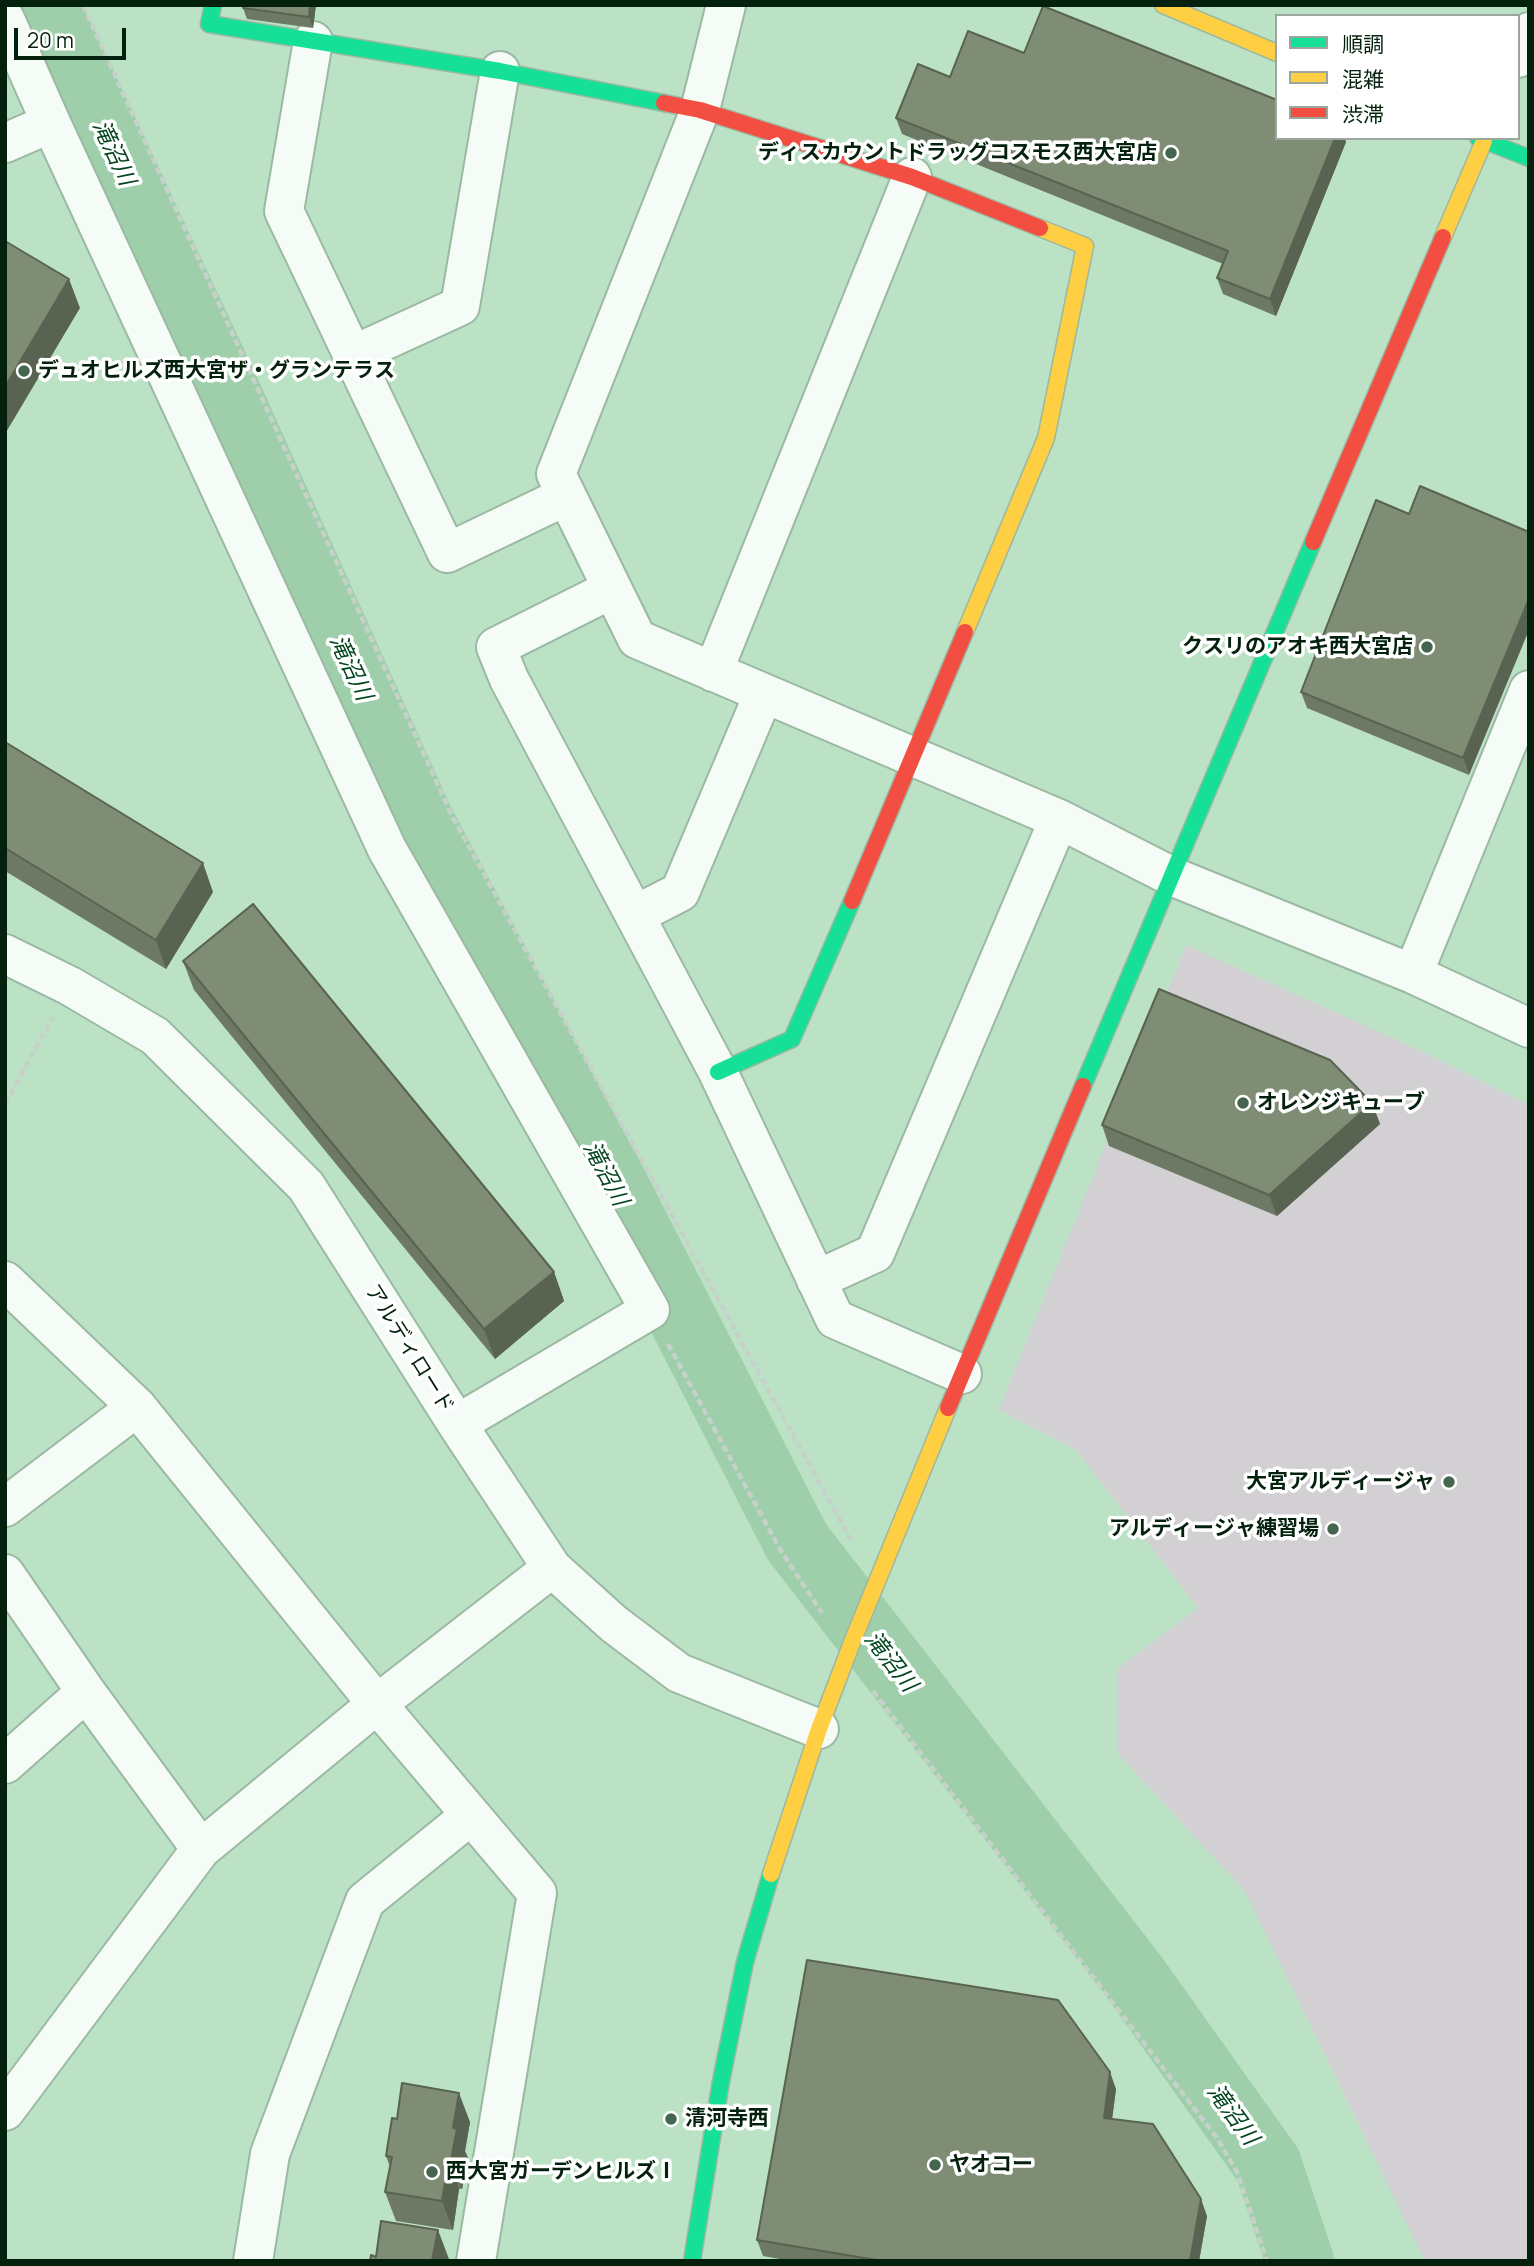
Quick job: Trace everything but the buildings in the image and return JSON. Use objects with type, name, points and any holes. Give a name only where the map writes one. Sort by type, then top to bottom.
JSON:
[{"type":"street","points":[[213,5],[209,24],[500,71],[700,110],[912,177],[1085,246],[1046,438],[914,757],[792,1039],[718,1072]]},
{"type":"street","points":[[726,5],[700,110],[556,474],[637,639],[1059,819],[1171,876],[1413,974],[1529,1028]]},
{"type":"street","points":[[1163,5],[1275,52]]},
{"type":"street","points":[[5,19],[387,849],[650,1310],[457,1424]]},
{"type":"street","points":[[1520,53],[1529,32]]},
{"type":"street","points":[[313,41],[284,211],[447,553],[566,496]]},
{"type":"street","points":[[353,355],[460,306],[500,71]]},
{"type":"street","points":[[5,143],[51,123]]},
{"type":"street","points":[[691,2261],[721,2081],[745,1962],[819,1729],[962,1374],[1483,140]]},
{"type":"street","points":[[1485,140],[1529,158]]},
{"type":"street","points":[[713,672],[912,177]]},
{"type":"street","points":[[612,589],[496,647],[509,679],[718,1072],[835,1319],[962,1374]]},
{"type":"street","points":[[1413,974],[1529,690]]},
{"type":"street","points":[[635,915],[680,892],[764,693]]},
{"type":"street","points":[[816,1280],[875,1253],[1059,819]]},
{"type":"street","name":"アルディロード","points":[[5,954],[70,986],[155,1036],[306,1186],[552,1568],[614,1624],[679,1673],[819,1729]]},
{"type":"street","points":[[5,1281],[137,1408],[377,1704],[537,1893],[477,2261]]},
{"type":"street","points":[[5,1507],[137,1408]]},
{"type":"street","points":[[5,2111],[201,1849],[377,1704],[552,1568]]},
{"type":"street","points":[[5,1574],[86,1692],[201,1849]]},
{"type":"street","points":[[5,1764],[86,1692]]},
{"type":"street","points":[[253,2261],[270,2154],[365,1901],[471,1815]]},
{"type":"path","points":[[83,5],[452,816],[852,1543]]},
{"type":"path","points":[[5,1104],[70,986]]},
{"type":"path","points":[[650,1310],[781,1551],[823,1614]]},
{"type":"path","points":[[868,1685],[1216,2138],[1237,2172],[1267,2261]]},
{"type":"shaded area","name":"アルディージャ練習場","points":[[1186,945],[1417,1049],[1529,1105],[1529,2261],[1425,2261],[1245,1891],[1118,1754],[1117,1669],[1198,1608],[1076,1450],[999,1410]]},
{"type":"waterway","name":"滝沼川","points":[[45,5],[226,391],[420,821],[612,1181],[797,1542],[1132,1974],[1268,2165],[1300,2261]]},
{"type":"traffic: fast","points":[[213,5],[209,24],[500,71],[664,103]]},
{"type":"traffic: fast","points":[[1483,140],[1529,158]]},
{"type":"traffic: fast","points":[[1083,1086],[1313,542]]},
{"type":"traffic: fast","points":[[718,1072],[792,1039],[852,901]]},
{"type":"traffic: fast","points":[[692,2261],[721,2081],[745,1962],[771,1874]]},
{"type":"traffic: slow","points":[[1163,5],[1275,52]]},
{"type":"traffic: slow","points":[[1443,237],[1484,141]]},
{"type":"traffic: slow","points":[[965,632],[1046,438],[1085,246],[1040,228]]},
{"type":"traffic: slow","points":[[771,1874],[819,1729],[948,1408]]},
{"type":"traffic: jam","points":[[664,103],[700,110],[912,177],[1040,228]]},
{"type":"traffic: jam","points":[[1313,542],[1443,237]]},
{"type":"traffic: jam","points":[[852,901],[965,632]]},
{"type":"traffic: jam","points":[[948,1408],[1083,1086]]},
{"type":"place","name":"ディスカウントドラッグコスモス西大宮店","points":[[1171,153]]},
{"type":"place","name":"デュオヒルズ西大宮ザ・グランテラス","points":[[24,371]]},
{"type":"place","name":"クスリのアオキ西大宮店","points":[[1427,647]]},
{"type":"place","name":"オレンジキューブ","points":[[1243,1103]]},
{"type":"place","name":"大宮アルディージャ","points":[[1449,1482]]},
{"type":"place","name":"アルディージャ練習場","points":[[1333,1529]]},
{"type":"place","name":"清河寺西","points":[[671,2119]]},
{"type":"place","name":"ヤオコー","points":[[935,2165]]},
{"type":"place","name":"西大宮ガーデンヒルズⅠ","points":[[432,2172]]}]
